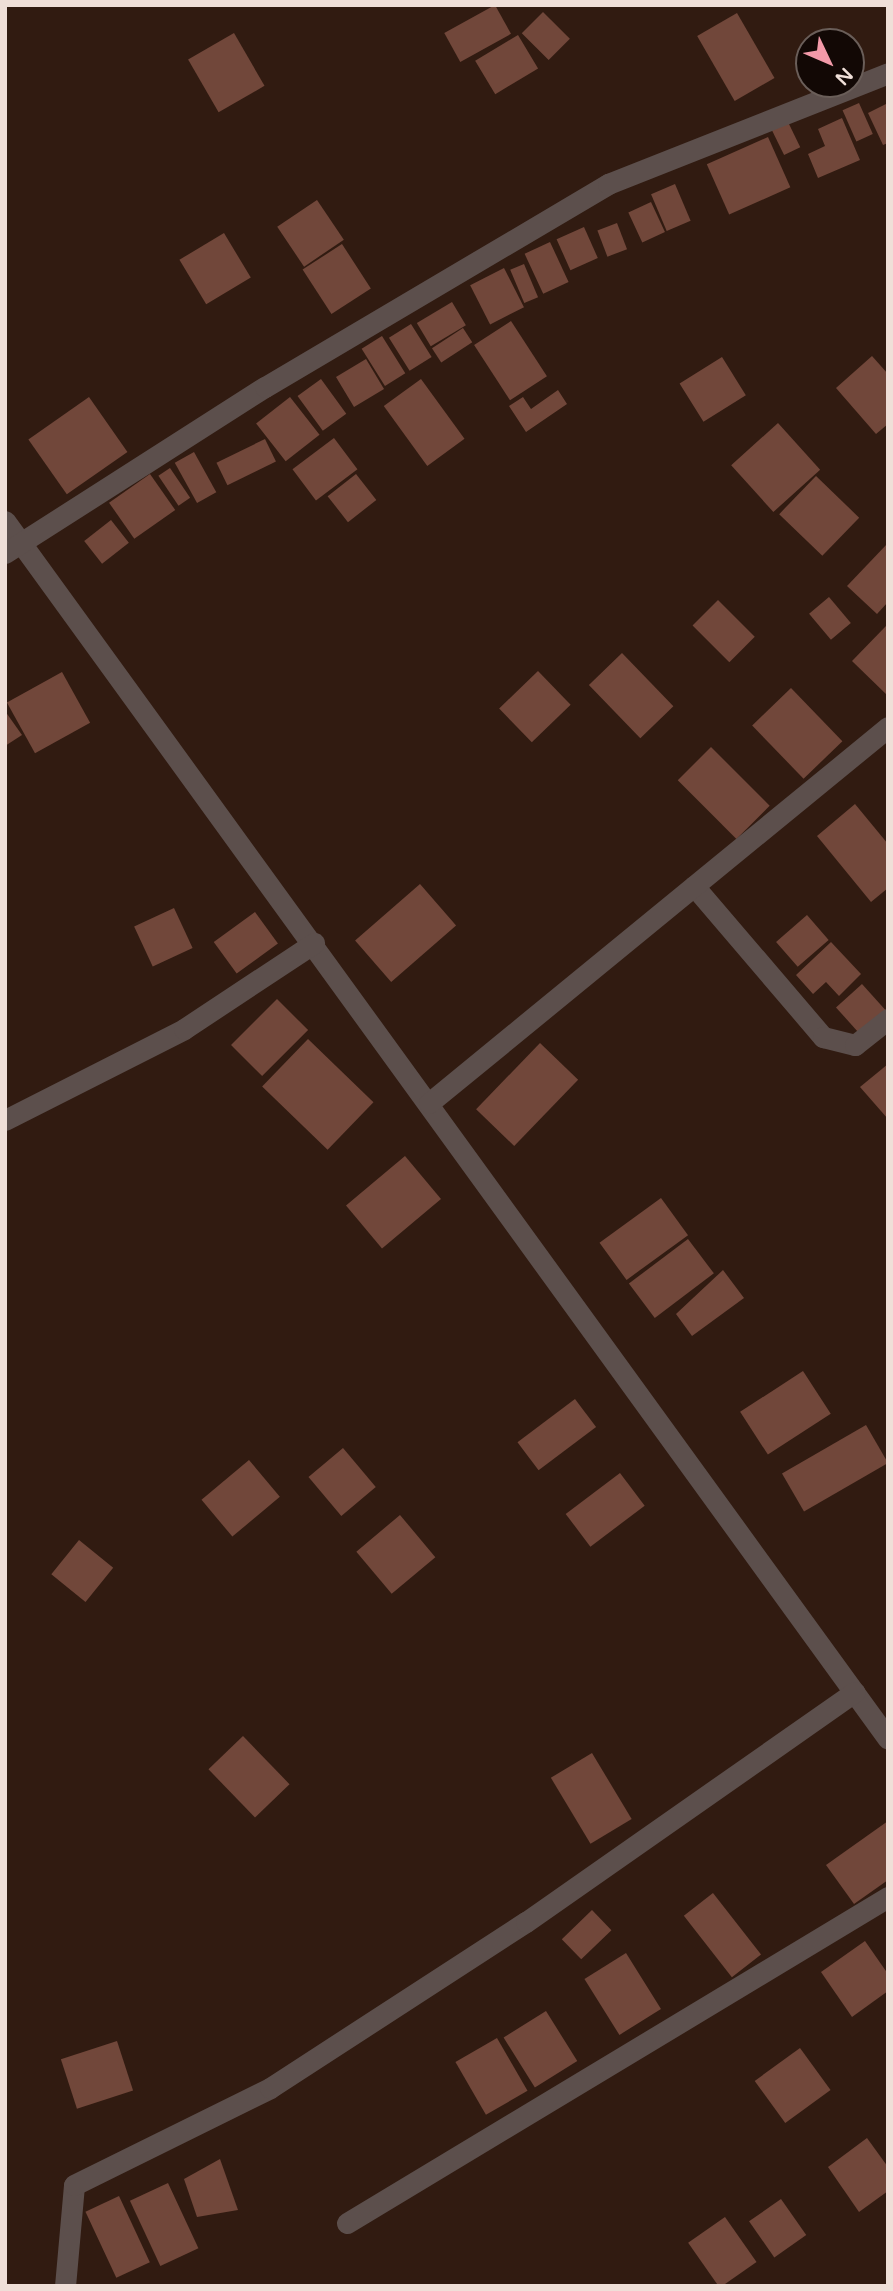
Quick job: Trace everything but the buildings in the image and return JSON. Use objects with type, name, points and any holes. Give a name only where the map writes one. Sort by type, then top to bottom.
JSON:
[{"type":"street","points":[[13,547],[608,184],[888,73]]},
{"type":"street","points":[[5,521],[13,547],[314,943],[888,1739]]},
{"type":"street","points":[[429,1103],[888,727]]},
{"type":"street","points":[[694,886],[823,1037],[855,1045],[888,1019]]},
{"type":"street","points":[[5,1120],[184,1029],[314,943]]},
{"type":"street","points":[[65,2286],[74,2185],[270,2088],[526,1922],[854,1692]]},
{"type":"street","points":[[347,2223],[888,1897]]}]
